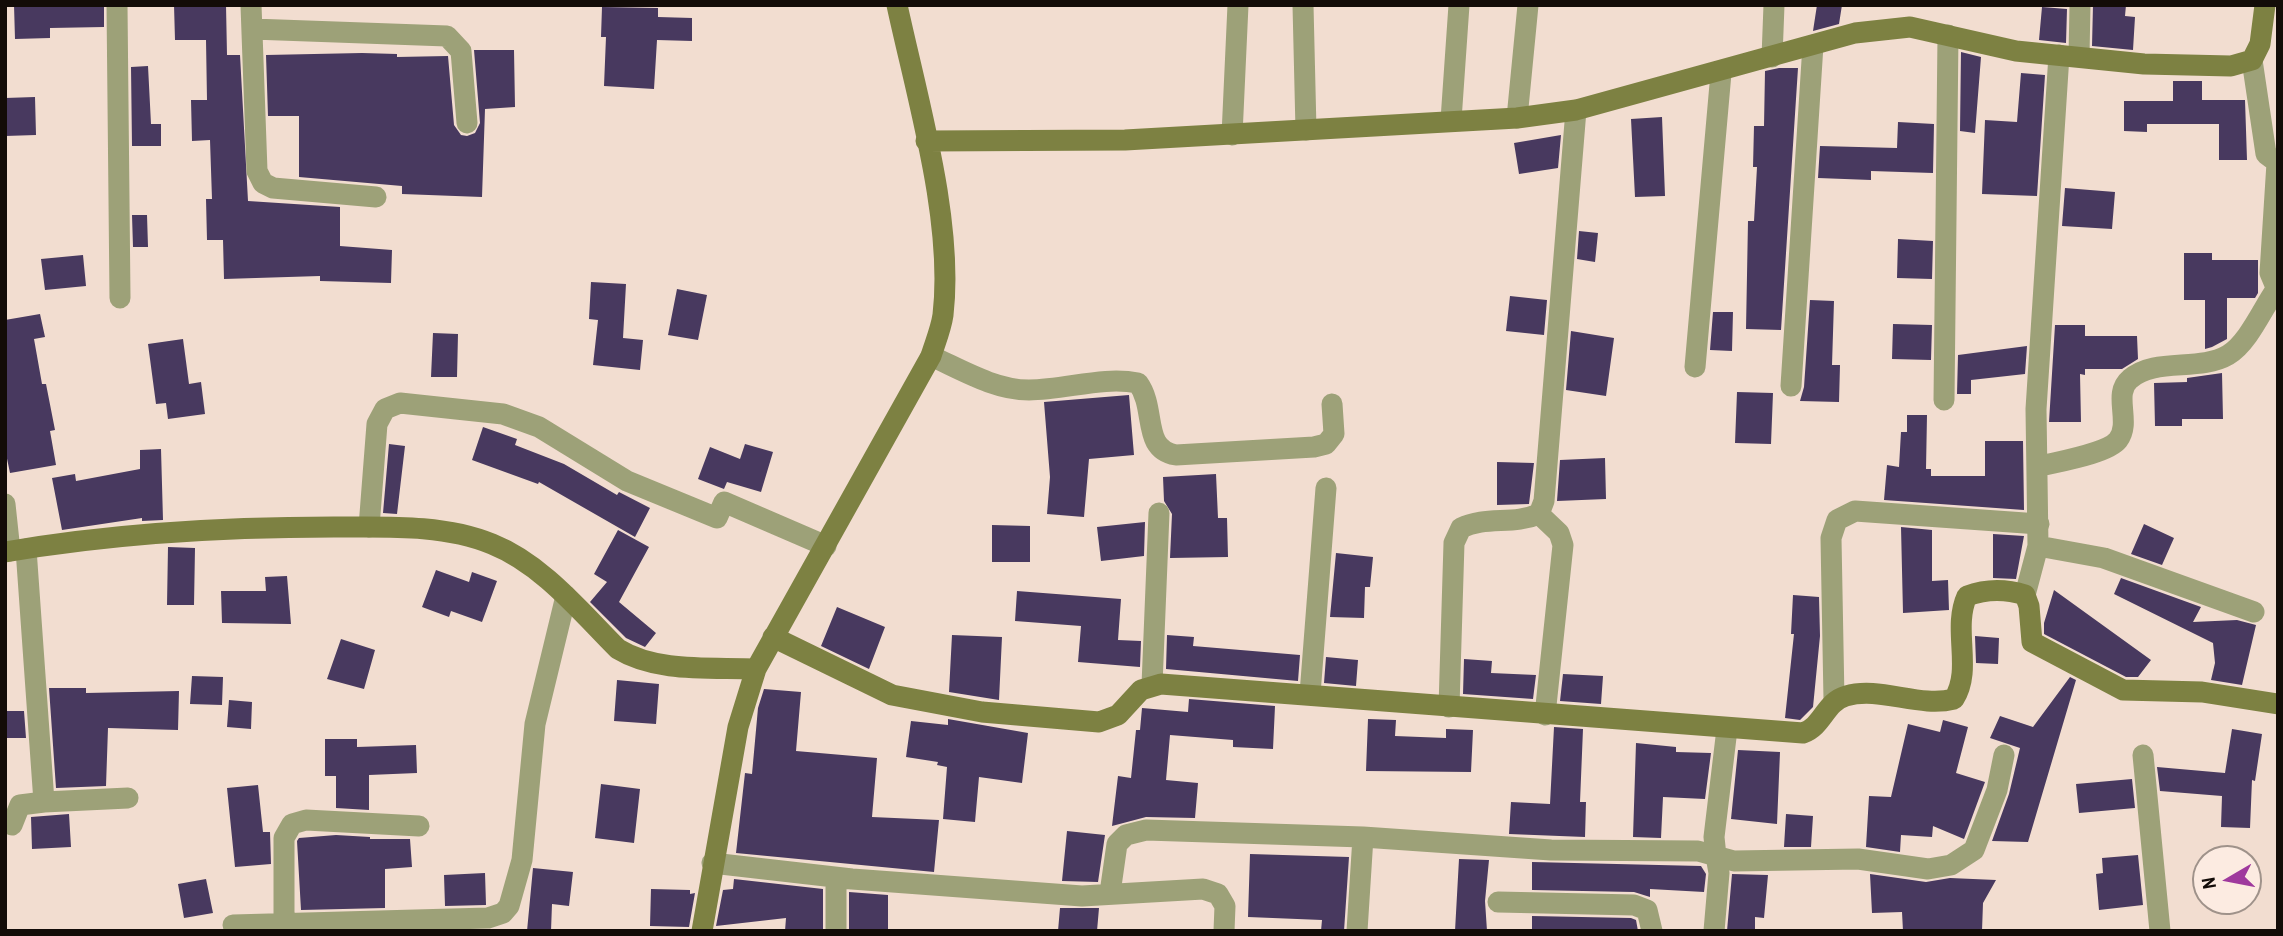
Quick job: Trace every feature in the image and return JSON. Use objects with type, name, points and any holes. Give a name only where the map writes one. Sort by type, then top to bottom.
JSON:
[{"type":"street","points":[[117,5],[120,298]]},
{"type":"street","points":[[251,5],[257,171],[263,183],[273,188],[376,197]]},
{"type":"street","points":[[702,931],[738,727],[756,669],[931,356],[943,318],[946,278],[926,141],[897,5]]},
{"type":"street","points":[[1232,135],[1238,5]]},
{"type":"street","points":[[1303,5],[1306,130]]},
{"type":"street","points":[[1451,120],[1459,5]]},
{"type":"street","points":[[1517,118],[1528,5]]},
{"type":"street","points":[[1772,57],[1774,5]]},
{"type":"street","points":[[2080,5],[2069,55],[2042,285],[2036,409],[2038,546],[2025,595],[2029,606],[2032,642],[2107,684],[2131,691],[2202,692],[2278,704]]},
{"type":"street","points":[[2037,467],[2106,448],[2118,440],[2123,427],[2122,393],[2128,380],[2141,372],[2215,361],[2230,354],[2276,291],[2270,273],[2278,163],[2266,154],[2252,60],[2260,44],[2265,5]]},
{"type":"street","points":[[926,141],[1050,142],[1232,135],[1517,118],[1576,110],[1721,73],[1812,45],[1891,27],[1933,30],[2015,51],[2144,64],[2231,66],[2252,60]]},
{"type":"street","points":[[252,29],[447,36],[461,51],[467,123]]},
{"type":"street","points":[[1944,400],[1948,35]]},
{"type":"street","points":[[1791,386],[1812,45]]},
{"type":"street","points":[[1695,367],[1721,73]]},
{"type":"street","points":[[1449,707],[1454,543],[1461,528],[1475,522],[1526,519],[1539,514],[1544,501],[1576,110]]},
{"type":"street","points":[[931,356],[1009,389],[1030,390],[1120,380],[1138,383],[1147,395],[1154,443],[1163,453],[1176,455],[1314,447],[1326,444],[1334,434],[1332,404]]},
{"type":"street","points":[[369,527],[377,424],[385,409],[400,403],[503,414],[539,427],[627,481],[658,496],[717,518],[724,502],[826,546]]},
{"type":"street","points":[[1310,694],[1326,488]]},
{"type":"street","points":[[5,504],[14,551],[44,802]]},
{"type":"street","points":[[773,638],[892,695],[982,712],[1099,722],[1118,715],[1141,690],[1152,685],[1310,694],[1545,715],[1803,733],[1814,729],[1833,700],[1831,538],[1837,520],[1855,511],[2039,524]]},
{"type":"street","points":[[1152,685],[1159,513]]},
{"type":"street","points":[[1539,514],[1559,533],[1563,545],[1545,715]]},
{"type":"street","points":[[14,551],[131,533],[230,527],[369,527],[458,534],[492,544],[524,560],[566,596],[618,649],[645,662],[756,669]]},
{"type":"street","points":[[2038,546],[2104,558],[2255,612]]},
{"type":"street","points":[[1833,700],[1850,695],[1939,703],[1954,699],[1962,686],[1961,610],[1967,596],[1980,591],[2014,591],[2025,595]]},
{"type":"street","points":[[233,925],[423,924],[488,918],[503,913],[509,906],[525,845],[539,701],[566,596]]},
{"type":"street","points":[[1714,931],[1720,873],[1713,837],[1727,729]]},
{"type":"street","points":[[1110,893],[1117,844],[1126,835],[1146,830],[1363,837],[1551,850],[1698,851],[1734,861],[1858,859],[1928,869],[1951,865],[1974,850],[1997,790],[2004,755]]},
{"type":"street","points":[[2143,755],[2160,931]]},
{"type":"street","points":[[12,825],[20,805],[128,798]]},
{"type":"street","points":[[284,925],[284,838],[292,824],[306,820],[419,826]]},
{"type":"street","points":[[1357,931],[1363,837]]},
{"type":"street","points":[[712,863],[836,878],[1082,896],[1203,889],[1218,894],[1225,906],[1224,931]]},
{"type":"street","points":[[836,878],[836,931]]},
{"type":"street","points":[[1498,902],[1634,905],[1647,910],[1652,931]]},
{"type":"building","points":[[14,5],[104,5],[104,27],[50,28],[50,38],[15,39]]},
{"type":"building","points":[[174,5],[226,5],[227,55],[240,55],[248,201],[340,207],[340,246],[392,250],[391,283],[320,281],[320,276],[224,279],[223,240],[207,240],[206,199],[212,199],[210,140],[192,141],[191,100],[207,100],[206,40],[175,40]]},
{"type":"building","points":[[1817,5],[1842,5],[1839,24],[1813,31]]},
{"type":"building","points":[[2093,5],[2126,5],[2125,16],[2135,17],[2133,50],[2092,46]]},
{"type":"building","points":[[602,7],[658,8],[658,17],[692,18],[692,41],[657,40],[654,89],[604,86],[606,37],[601,37]]},
{"type":"building","points":[[2042,7],[2067,9],[2066,43],[2039,40]]},
{"type":"building","points":[[474,50],[514,50],[515,107],[485,109],[482,197],[402,194],[402,186],[299,177],[299,116],[268,116],[266,55],[362,53],[397,54],[397,57],[448,56],[454,125],[461,135],[467,136],[475,133],[480,123]]},
{"type":"building","points":[[1961,52],[1981,57],[1975,133],[1960,131]]},
{"type":"building","points":[[148,66],[151,124],[161,124],[161,146],[132,146],[131,67]]},
{"type":"building","points":[[1798,68],[1781,330],[1746,329],[1748,221],[1754,221],[1757,167],[1753,167],[1754,126],[1764,126],[1765,71]]},
{"type":"building","points":[[2021,73],[2045,75],[2037,196],[1982,194],[1985,120],[2017,122]]},
{"type":"building","points":[[2173,81],[2202,81],[2202,100],[2245,100],[2247,160],[2219,160],[2219,124],[2147,124],[2147,132],[2124,131],[2124,101],[2173,101]]},
{"type":"building","points":[[35,97],[36,135],[5,136],[5,98]]},
{"type":"building","points":[[1662,117],[1665,196],[1635,197],[1631,119]]},
{"type":"building","points":[[1898,122],[1934,124],[1933,173],[1871,171],[1871,180],[1818,178],[1820,146],[1897,148]]},
{"type":"building","points":[[1561,135],[1558,168],[1519,174],[1514,143]]},
{"type":"building","points":[[2065,188],[2115,192],[2112,229],[2062,226]]},
{"type":"building","points":[[132,215],[147,215],[148,247],[133,247]]},
{"type":"building","points":[[1579,231],[1598,233],[1595,262],[1577,259]]},
{"type":"building","points":[[1898,239],[1933,241],[1932,279],[1897,278]]},
{"type":"building","points":[[2184,253],[2212,253],[2212,260],[2258,260],[2258,293],[2255,298],[2227,298],[2227,339],[2205,349],[2205,300],[2184,300]]},
{"type":"building","points":[[83,255],[86,286],[45,290],[41,259]]},
{"type":"building","points":[[591,282],[626,284],[623,338],[643,340],[640,370],[593,365],[598,320],[589,319]]},
{"type":"building","points":[[677,289],[707,295],[698,340],[668,335]]},
{"type":"building","points":[[1510,296],[1547,300],[1544,335],[1506,331]]},
{"type":"building","points":[[1810,300],[1834,301],[1832,365],[1840,365],[1839,402],[1800,401],[1804,387]]},
{"type":"building","points":[[1713,312],[1733,312],[1732,351],[1710,350]]},
{"type":"building","points":[[40,314],[45,337],[34,339],[42,384],[46,384],[55,430],[50,431],[56,465],[10,473],[5,449],[5,320]]},
{"type":"building","points":[[1893,324],[1932,325],[1931,360],[1892,359]]},
{"type":"building","points":[[2055,325],[2085,325],[2085,336],[2137,336],[2138,359],[2122,369],[2085,369],[2085,375],[2080,374],[2081,422],[2049,422]]},
{"type":"building","points":[[1571,331],[1614,338],[1606,396],[1566,390]]},
{"type":"building","points":[[433,333],[458,334],[457,377],[431,377]]},
{"type":"building","points":[[183,339],[189,384],[201,382],[205,414],[168,419],[166,403],[156,404],[148,344]]},
{"type":"building","points":[[2027,346],[2025,374],[1971,380],[1971,394],[1957,394],[1958,355]]},
{"type":"building","points":[[2222,373],[2223,419],[2182,419],[2182,426],[2155,426],[2154,383],[2187,382],[2187,378]]},
{"type":"building","points":[[1737,392],[1773,393],[1771,444],[1735,443]]},
{"type":"building","points":[[1129,395],[1134,455],[1089,459],[1084,517],[1047,514],[1050,477],[1044,402]]},
{"type":"building","points":[[1907,415],[1927,415],[1926,469],[1931,469],[1931,476],[1985,476],[1985,441],[2023,441],[2024,510],[1884,500],[1887,465],[1899,467],[1901,432],[1907,432]]},
{"type":"building","points":[[483,427],[517,439],[515,445],[564,464],[617,495],[619,492],[650,508],[635,537],[539,482],[538,484],[472,460]]},
{"type":"building","points":[[389,444],[405,446],[397,514],[383,513]]},
{"type":"building","points":[[745,444],[773,452],[761,492],[727,482],[724,489],[698,479],[710,447],[740,459]]},
{"type":"building","points":[[161,449],[163,520],[142,521],[142,518],[62,530],[52,478],[75,474],[76,481],[140,469],[140,450]]},
{"type":"building","points":[[1605,458],[1606,499],[1557,501],[1560,460]]},
{"type":"building","points":[[1497,462],[1534,463],[1529,504],[1497,505]]},
{"type":"building","points":[[1216,474],[1218,518],[1227,518],[1228,557],[1170,558],[1172,514],[1164,501],[1163,477]]},
{"type":"building","points":[[1145,522],[1144,556],[1101,561],[1097,527]]},
{"type":"building","points":[[2144,524],[2174,538],[2162,565],[2131,554]]},
{"type":"building","points":[[992,525],[1030,526],[1030,562],[992,562]]},
{"type":"building","points":[[1901,527],[1932,530],[1932,581],[1948,580],[1949,610],[1903,613]]},
{"type":"building","points":[[618,530],[649,547],[619,602],[656,633],[645,647],[626,638],[590,602],[607,582],[594,574]]},
{"type":"building","points":[[1993,534],[2024,536],[2016,579],[1993,578]]},
{"type":"building","points":[[168,547],[195,548],[194,605],[167,605]]},
{"type":"building","points":[[1336,553],[1373,557],[1370,587],[1365,587],[1364,618],[1330,617]]},
{"type":"building","points":[[436,570],[469,582],[472,572],[497,581],[482,622],[451,611],[449,617],[422,607]]},
{"type":"building","points":[[287,576],[291,624],[222,623],[221,591],[266,591],[265,577]]},
{"type":"building","points":[[2121,578],[2201,607],[2193,622],[2237,620],[2256,625],[2242,685],[2211,680],[2215,663],[2213,643],[2114,594]]},
{"type":"building","points":[[2054,590],[2151,660],[2138,677],[2126,677],[2044,634],[2044,623]]},
{"type":"building","points":[[1017,591],[1121,599],[1118,640],[1141,641],[1140,667],[1078,662],[1081,626],[1015,621]]},
{"type":"building","points":[[1793,595],[1819,597],[1820,636],[1813,707],[1800,720],[1785,718],[1794,634],[1791,634]]},
{"type":"building","points":[[837,607],[885,627],[869,669],[821,646]]},
{"type":"building","points":[[952,635],[1002,637],[999,700],[949,692]]},
{"type":"building","points":[[1167,635],[1194,637],[1193,646],[1300,655],[1298,681],[1166,669]]},
{"type":"building","points":[[1975,636],[1999,638],[1998,664],[1976,663]]},
{"type":"building","points":[[341,639],[375,650],[364,689],[327,679]]},
{"type":"building","points":[[1326,657],[1358,660],[1356,686],[1324,683]]},
{"type":"building","points":[[1464,659],[1492,661],[1491,673],[1536,675],[1533,699],[1463,694]]},
{"type":"building","points":[[1563,674],[1603,676],[1601,704],[1560,701]]},
{"type":"building","points":[[192,676],[223,677],[222,705],[190,704]]},
{"type":"building","points":[[2070,677],[2076,680],[2028,842],[1992,841],[2009,794],[2020,748],[1990,738],[2000,716],[2033,727]]},
{"type":"building","points":[[617,680],[659,684],[656,724],[614,721]]},
{"type":"building","points":[[49,688],[86,688],[86,693],[179,691],[178,730],[108,728],[106,786],[56,788]]},
{"type":"building","points":[[764,689],[801,692],[796,751],[877,758],[872,817],[939,820],[934,872],[736,853],[745,773],[752,774],[758,708]]},
{"type":"building","points":[[1189,699],[1275,706],[1273,749],[1233,747],[1233,740],[1170,735],[1166,780],[1198,783],[1195,818],[1146,817],[1112,826],[1118,776],[1131,778],[1136,730],[1140,730],[1142,708],[1188,712]]},
{"type":"building","points":[[229,700],[252,702],[251,729],[227,727]]},
{"type":"building","points":[[5,711],[24,711],[26,738],[5,738]]},
{"type":"building","points":[[948,719],[1028,733],[1022,783],[979,777],[975,822],[943,819],[947,767],[937,765],[938,762],[906,757],[911,721],[948,725]]},
{"type":"building","points":[[1368,719],[1396,720],[1395,736],[1446,738],[1446,729],[1473,730],[1471,772],[1366,771]]},
{"type":"building","points":[[1943,720],[1968,727],[1956,773],[1985,782],[1964,839],[1933,826],[1932,837],[1901,835],[1900,852],[1866,847],[1869,796],[1891,797],[1908,724],[1940,732]]},
{"type":"building","points":[[1554,727],[1583,729],[1580,802],[1586,802],[1585,837],[1509,834],[1511,802],[1550,804]]},
{"type":"building","points":[[2232,729],[2262,734],[2255,781],[2252,780],[2250,828],[2221,827],[2222,796],[2160,791],[2157,767],[2225,773]]},
{"type":"building","points":[[325,739],[357,739],[357,747],[416,745],[417,773],[369,775],[369,810],[336,808],[336,776],[325,776]]},
{"type":"building","points":[[1636,743],[1676,747],[1676,752],[1711,753],[1705,799],[1663,797],[1661,838],[1633,837]]},
{"type":"building","points":[[1738,750],[1780,752],[1777,824],[1731,819]]},
{"type":"building","points":[[2132,779],[2135,808],[2079,813],[2076,784]]},
{"type":"building","points":[[601,784],[640,789],[634,843],[595,838]]},
{"type":"building","points":[[258,785],[263,832],[270,832],[271,864],[235,867],[227,788]]},
{"type":"building","points":[[69,814],[71,847],[32,849],[31,817]]},
{"type":"building","points":[[1786,814],[1813,816],[1811,847],[1784,847]]},
{"type":"building","points":[[1067,831],[1105,835],[1098,882],[1062,881]]},
{"type":"building","points":[[336,835],[370,839],[410,839],[412,867],[385,869],[385,908],[301,910],[297,841],[299,838]]},
{"type":"building","points":[[1250,854],[1349,857],[1344,931],[1321,931],[1322,920],[1248,917]]},
{"type":"building","points":[[2138,855],[2143,905],[2099,910],[2096,874],[2103,873],[2102,858]]},
{"type":"building","points":[[1459,859],[1489,860],[1485,901],[1487,931],[1455,931]]},
{"type":"building","points":[[1532,862],[1701,866],[1706,874],[1704,892],[1650,889],[1650,897],[1634,892],[1532,890]]},
{"type":"building","points":[[533,868],[573,872],[569,906],[552,904],[551,931],[527,931]]},
{"type":"building","points":[[485,873],[486,905],[445,906],[444,875]]},
{"type":"building","points":[[1732,874],[1768,875],[1764,918],[1755,917],[1755,931],[1727,931]]},
{"type":"building","points":[[1870,874],[1926,882],[1950,878],[1996,880],[1983,903],[1982,931],[1903,931],[1902,912],[1872,913]]},
{"type":"building","points":[[206,879],[213,913],[184,918],[178,884]]},
{"type":"building","points":[[734,879],[823,889],[823,931],[785,931],[786,918],[716,926],[723,890],[733,889]]},
{"type":"building","points":[[651,889],[690,890],[690,894],[695,893],[689,927],[650,926]]},
{"type":"building","points":[[849,892],[888,895],[888,931],[849,931]]},
{"type":"building","points":[[1060,908],[1099,908],[1097,931],[1058,931]]},
{"type":"building","points":[[1532,916],[1631,918],[1636,920],[1638,931],[1532,931]]}]
